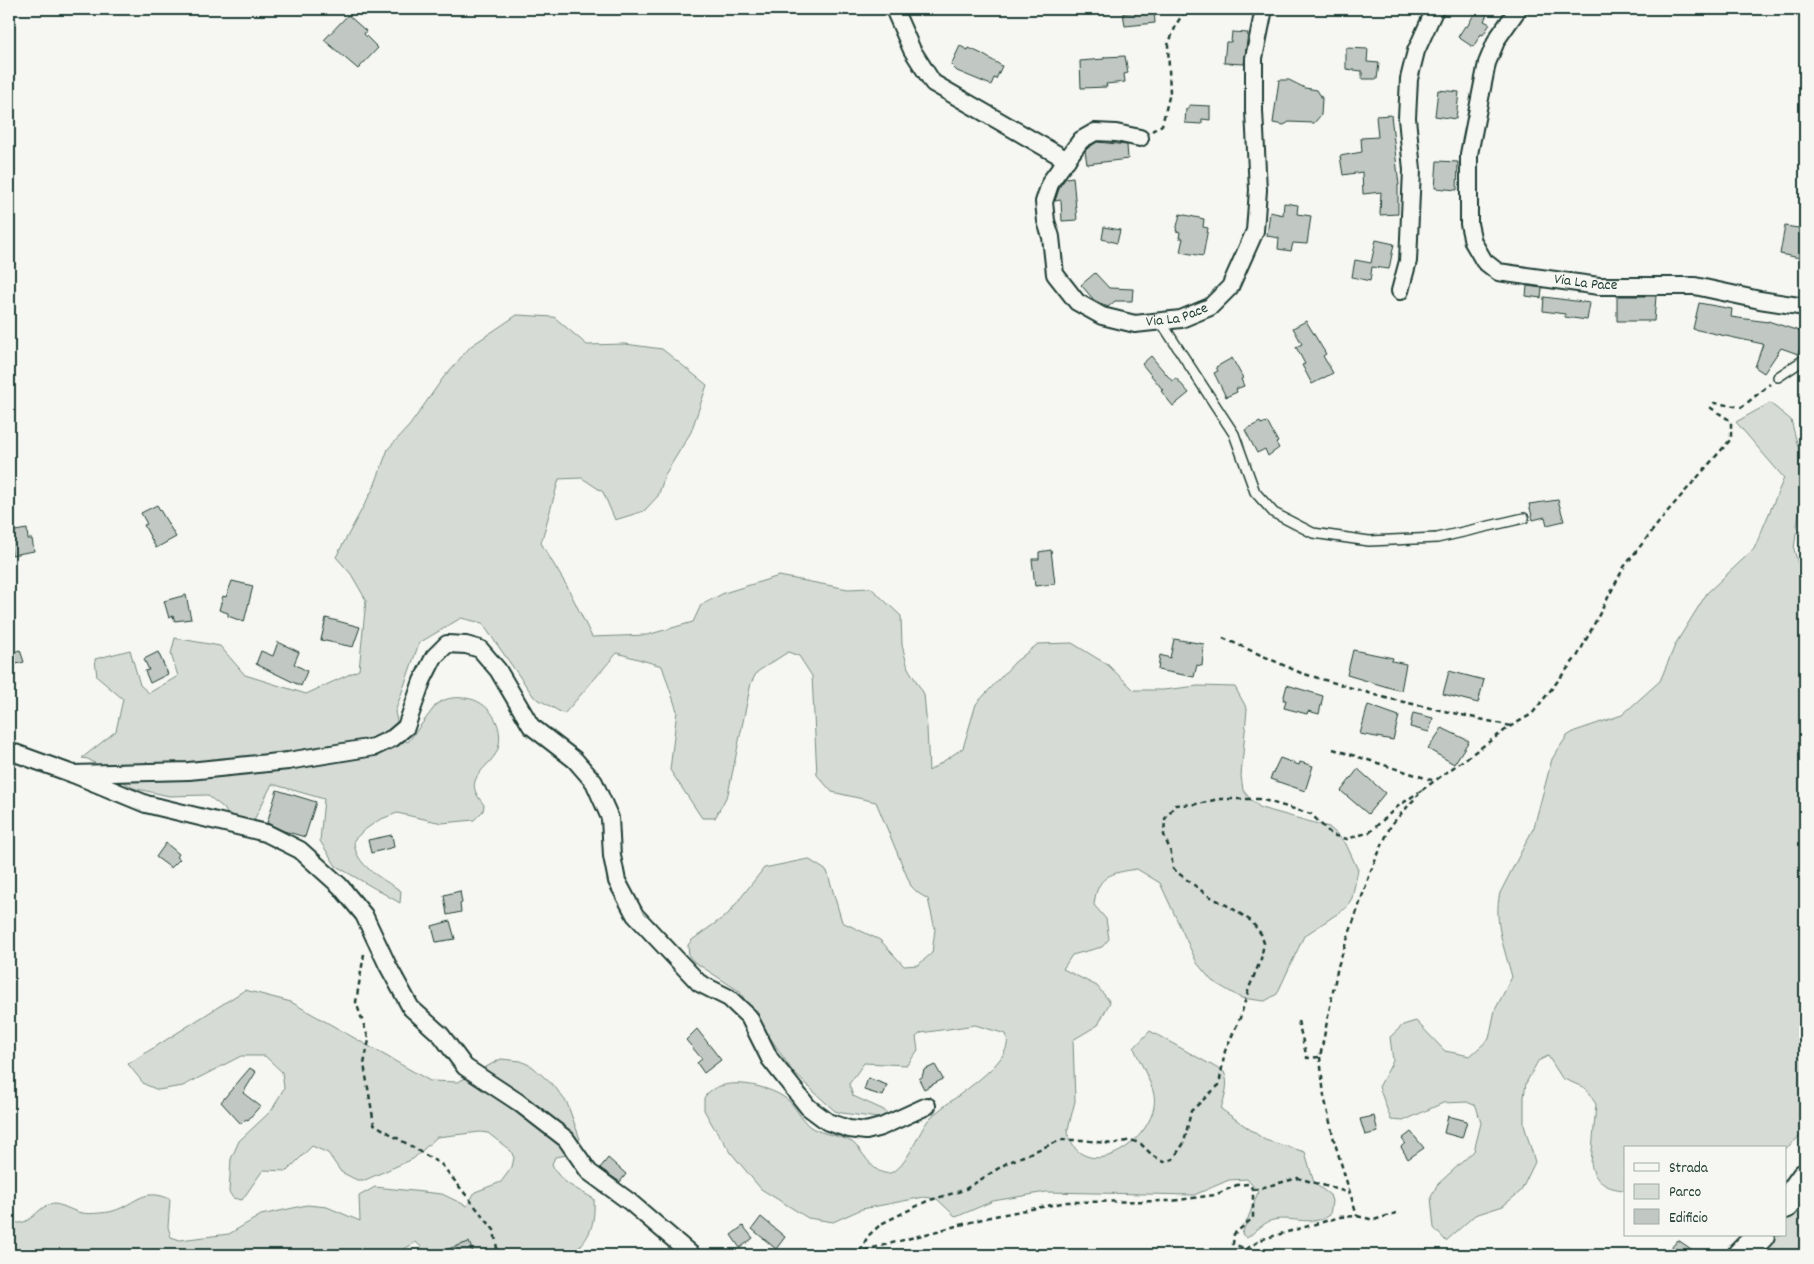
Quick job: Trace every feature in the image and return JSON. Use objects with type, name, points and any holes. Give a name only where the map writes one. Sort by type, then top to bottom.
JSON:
[{"type":"main road","points":[[1786,1203],[1805,1176]]},
{"type":"main road","points":[[1740,1255],[1760,1236]]},
{"type":"street","points":[[894,9],[912,50],[933,83],[1067,160]]},
{"type":"street","name":"Via La Pace","points":[[1140,138],[1116,132],[1095,132],[1081,140],[1051,181],[1044,202],[1046,221],[1051,237],[1055,274],[1077,302],[1102,316],[1135,324],[1181,319],[1210,307],[1230,287],[1255,231],[1258,190],[1254,111],[1254,58],[1264,9]]},
{"type":"street","points":[[1400,291],[1408,261],[1412,170],[1407,118],[1409,79],[1416,51],[1435,9]]},
{"type":"street","name":"Via La Pace","points":[[1518,9],[1497,40],[1487,63],[1469,154],[1469,224],[1473,242],[1484,261],[1498,272],[1599,286],[1695,286],[1760,300],[1805,307]]},
{"type":"street","points":[[73,774],[189,771],[288,761],[374,747],[393,738],[406,727],[422,681],[434,657],[447,644],[466,645],[480,649],[498,670],[531,726],[575,760],[594,782],[610,818],[612,856],[617,881],[635,916],[700,983],[729,998],[748,1017],[770,1059],[808,1108],[828,1122],[849,1129],[866,1131],[881,1127],[927,1106]]},
{"type":"street","points":[[9,752],[73,774],[146,804],[266,834],[300,850],[340,886],[364,915],[411,1008],[441,1035],[466,1067],[518,1102],[566,1139],[589,1172],[630,1202],[692,1255]]},
{"type":"lane","points":[[1161,322],[1234,434],[1255,492],[1274,514],[1313,533],[1369,541],[1437,538],[1524,518]]},
{"type":"lane","points":[[1778,377],[1805,359]]},
{"type":"path","points":[[1140,138],[1162,125],[1170,93],[1168,45],[1177,23],[1186,9]]},
{"type":"path","points":[[860,1251],[868,1236],[880,1224],[928,1201],[964,1190],[1007,1163],[1061,1140],[1082,1140],[1113,1144],[1131,1140],[1142,1144],[1153,1156],[1164,1162],[1173,1159],[1184,1143],[1191,1111],[1219,1085],[1225,1051],[1240,1018],[1249,988],[1261,959],[1264,943],[1261,934],[1251,921],[1230,907],[1206,895],[1173,869],[1172,853],[1164,835],[1165,819],[1175,805],[1199,804],[1218,799],[1260,800],[1311,814],[1332,835],[1347,839],[1370,832],[1397,807],[1511,726],[1532,714],[1578,655],[1624,567],[1667,512],[1732,439],[1731,421],[1711,408],[1714,403],[1742,407],[1778,377]]},
{"type":"path","points":[[1223,638],[1301,673],[1386,698],[1511,726]]},
{"type":"path","points":[[1333,749],[1436,781]]},
{"type":"path","points":[[1357,1216],[1334,1140],[1324,1096],[1320,1057],[1338,966],[1372,868],[1391,826],[1422,790]]},
{"type":"path","points":[[370,928],[356,1002],[369,1040],[364,1064],[374,1124],[442,1165],[494,1230],[498,1255]]},
{"type":"path","points":[[1298,1021],[1307,1058],[1320,1057]]},
{"type":"path","points":[[1253,1190],[1298,1178],[1350,1193]]},
{"type":"path","points":[[847,1255],[990,1217],[1067,1202],[1172,1201],[1215,1195],[1237,1185],[1249,1184],[1253,1190],[1253,1218],[1234,1234],[1233,1244],[1246,1249],[1263,1239],[1340,1217],[1357,1216],[1374,1220],[1396,1213]]},
{"type":"green space","points":[[517,315],[554,317],[587,345],[625,344],[662,349],[707,385],[691,432],[666,473],[658,496],[644,511],[615,520],[603,492],[582,478],[559,479],[541,543],[568,588],[592,637],[647,635],[693,622],[701,605],[724,593],[779,576],[848,589],[871,588],[901,616],[902,645],[908,668],[924,694],[929,771],[963,748],[976,704],[1015,662],[1038,644],[1072,643],[1108,665],[1134,690],[1163,690],[1198,686],[1235,687],[1247,709],[1241,776],[1243,790],[1261,808],[1329,827],[1338,835],[1346,844],[1358,870],[1352,898],[1346,908],[1304,936],[1277,994],[1265,1001],[1241,998],[1212,981],[1197,963],[1160,883],[1137,869],[1113,874],[1102,881],[1098,887],[1094,905],[1106,919],[1109,939],[1102,947],[1072,955],[1063,969],[1097,986],[1110,1002],[1098,1025],[1073,1040],[1075,1101],[1067,1133],[1077,1151],[1091,1157],[1104,1157],[1130,1144],[1141,1133],[1149,1121],[1154,1108],[1154,1095],[1134,1048],[1150,1031],[1224,1072],[1226,1086],[1221,1109],[1265,1140],[1305,1152],[1314,1183],[1330,1195],[1332,1201],[1330,1215],[1310,1221],[1273,1220],[1263,1225],[1247,1238],[1242,1234],[1258,1192],[1247,1179],[1229,1180],[1194,1195],[1046,1192],[993,1201],[956,1217],[937,1199],[924,1197],[862,1209],[833,1222],[808,1218],[761,1189],[732,1154],[704,1110],[704,1098],[711,1090],[721,1086],[746,1084],[782,1096],[790,1102],[812,1128],[852,1142],[875,1168],[884,1173],[892,1173],[905,1161],[931,1117],[986,1074],[996,1064],[1007,1045],[1006,1034],[975,1025],[921,1033],[916,1037],[918,1050],[907,1065],[864,1063],[849,1084],[853,1096],[884,1110],[888,1115],[885,1119],[842,1113],[835,1111],[793,1072],[739,991],[693,961],[689,956],[688,945],[692,940],[728,914],[764,868],[808,859],[827,871],[842,922],[880,940],[904,966],[918,965],[932,953],[935,929],[928,899],[911,886],[876,802],[832,792],[817,775],[812,676],[799,656],[788,652],[757,672],[751,683],[728,794],[715,818],[702,818],[670,770],[677,711],[662,666],[617,653],[564,714],[534,697],[482,623],[461,618],[419,643],[395,712],[401,739],[408,742],[439,703],[449,698],[465,698],[474,700],[488,709],[497,723],[500,740],[496,753],[477,777],[474,784],[475,791],[484,805],[483,811],[474,820],[442,823],[397,813],[379,820],[354,840],[355,849],[364,864],[401,891],[400,903],[336,866],[320,841],[324,799],[272,784],[252,824],[229,817],[224,808],[207,795],[169,796],[133,788],[88,759],[82,758],[116,731],[123,699],[97,677],[95,659],[130,650],[140,685],[149,693],[178,676],[171,654],[175,638],[220,646],[245,675],[306,694],[359,670],[366,600],[351,574],[336,557],[374,487],[388,449],[410,425],[443,378],[471,346]]},
{"type":"green space","points":[[1770,403],[1791,420],[1803,466],[1803,484],[1794,549],[1805,589],[1805,1132],[1786,1148],[1786,1146],[1624,1146],[1624,1190],[1613,1188],[1598,1180],[1591,1163],[1596,1104],[1585,1088],[1562,1078],[1548,1056],[1538,1061],[1526,1083],[1524,1125],[1535,1162],[1521,1191],[1503,1206],[1475,1215],[1446,1241],[1434,1228],[1431,1197],[1437,1185],[1474,1151],[1481,1123],[1476,1106],[1467,1102],[1443,1103],[1403,1121],[1391,1120],[1379,1087],[1393,1061],[1390,1037],[1403,1025],[1416,1021],[1445,1051],[1470,1056],[1489,1039],[1495,1010],[1512,977],[1499,925],[1498,904],[1500,893],[1534,827],[1552,759],[1567,736],[1575,731],[1622,715],[1660,681],[1676,643],[1707,593],[1754,549],[1784,478],[1736,422]]},
{"type":"green space","points":[[245,990],[291,1002],[430,1081],[458,1082],[501,1059],[521,1061],[533,1067],[555,1087],[567,1103],[580,1139],[568,1155],[555,1157],[552,1164],[555,1171],[564,1181],[594,1199],[594,1216],[590,1230],[583,1243],[571,1255],[426,1255],[416,1242],[394,1255],[9,1255],[9,1222],[25,1222],[44,1207],[53,1204],[89,1214],[109,1212],[145,1196],[160,1196],[170,1199],[168,1227],[171,1237],[180,1240],[229,1234],[261,1215],[307,1205],[327,1207],[360,1221],[359,1196],[375,1187],[442,1194],[467,1206],[475,1192],[501,1182],[512,1167],[514,1158],[511,1151],[488,1133],[480,1132],[437,1137],[413,1159],[365,1180],[357,1180],[341,1172],[328,1153],[312,1146],[287,1171],[263,1170],[242,1200],[233,1198],[229,1192],[231,1159],[239,1141],[272,1110],[284,1088],[282,1072],[265,1056],[241,1056],[183,1086],[158,1090],[144,1084],[128,1064]]},
{"type":"green space","points":[[1805,1196],[1805,1255],[1758,1255],[1773,1236],[1786,1236],[1786,1220]]},
{"type":"building","points":[[1477,9],[1487,14],[1484,21],[1490,24],[1473,47],[1458,37],[1465,26],[1467,27]]},
{"type":"building","points":[[1154,10],[1155,23],[1125,26],[1123,13]]},
{"type":"building","points":[[348,15],[366,31],[364,34],[378,48],[358,69],[324,40]]},
{"type":"building","points":[[1232,32],[1248,33],[1244,64],[1224,63],[1226,42],[1231,42]]},
{"type":"building","points":[[960,46],[982,54],[1002,66],[991,85],[957,71],[951,65]]},
{"type":"building","points":[[1346,48],[1368,49],[1367,62],[1379,63],[1377,79],[1362,79],[1362,71],[1346,69]]},
{"type":"building","points":[[1125,56],[1128,73],[1124,74],[1125,82],[1106,84],[1107,87],[1081,88],[1080,61]]},
{"type":"building","points":[[1279,80],[1289,80],[1305,88],[1317,90],[1322,98],[1321,115],[1314,123],[1289,122],[1284,125],[1273,123]]},
{"type":"building","points":[[1438,90],[1459,92],[1456,119],[1435,116]]},
{"type":"building","points":[[1189,105],[1210,106],[1210,120],[1202,119],[1202,124],[1185,123],[1186,109],[1189,109]]},
{"type":"building","points":[[1391,115],[1399,185],[1398,214],[1380,215],[1381,192],[1363,194],[1362,172],[1343,175],[1340,156],[1362,152],[1361,138],[1378,137],[1376,116]]},
{"type":"building","points":[[1097,142],[1127,145],[1128,159],[1087,164],[1085,151]]},
{"type":"building","points":[[1437,161],[1458,162],[1457,190],[1435,188]]},
{"type":"building","points":[[1073,177],[1077,220],[1062,221],[1061,200],[1055,201],[1060,186],[1066,178]]},
{"type":"building","points":[[1284,203],[1298,205],[1297,214],[1311,216],[1307,244],[1293,243],[1291,251],[1278,249],[1279,238],[1267,236],[1270,212],[1283,215]]},
{"type":"building","points":[[1180,214],[1204,219],[1203,227],[1208,228],[1203,256],[1180,252],[1183,238],[1179,238],[1180,232],[1176,231]]},
{"type":"building","points":[[1785,226],[1805,229],[1805,259],[1780,254]]},
{"type":"building","points":[[1104,227],[1120,230],[1117,243],[1102,239]]},
{"type":"building","points":[[1376,240],[1394,244],[1389,269],[1372,267],[1370,281],[1352,277],[1355,260],[1371,263]]},
{"type":"building","points":[[1095,273],[1109,288],[1133,289],[1132,301],[1115,301],[1108,307],[1094,300],[1081,285]]},
{"type":"building","points":[[1527,286],[1542,288],[1541,298],[1526,296]]},
{"type":"building","points":[[1617,296],[1656,296],[1654,321],[1617,321]]},
{"type":"building","points":[[1544,297],[1590,303],[1587,320],[1543,311]]},
{"type":"building","points":[[1699,303],[1732,309],[1731,317],[1768,321],[1805,333],[1798,354],[1781,348],[1764,373],[1755,367],[1763,344],[1693,329]]},
{"type":"building","points":[[1306,321],[1326,354],[1323,356],[1333,373],[1312,384],[1302,365],[1305,364],[1296,347],[1302,344],[1293,328]]},
{"type":"building","points":[[1151,356],[1172,381],[1176,378],[1189,393],[1173,406],[1142,364]]},
{"type":"building","points":[[1232,358],[1243,378],[1241,379],[1244,386],[1236,389],[1237,392],[1226,397],[1214,373],[1218,371],[1216,367]]},
{"type":"building","points":[[1260,422],[1261,424],[1267,422],[1278,442],[1276,443],[1279,448],[1268,456],[1265,449],[1257,453],[1245,430]]},
{"type":"building","points":[[1558,500],[1564,521],[1547,525],[1545,517],[1533,520],[1529,504]]},
{"type":"building","points":[[157,505],[176,537],[156,548],[144,525],[147,524],[141,513]]},
{"type":"building","points":[[27,529],[28,539],[32,539],[34,551],[12,555],[9,546],[9,532]]},
{"type":"building","points":[[1051,550],[1055,584],[1035,586],[1032,559],[1039,559],[1039,552]]},
{"type":"building","points":[[232,581],[253,586],[244,622],[228,616],[228,613],[219,610],[223,596],[226,597]]},
{"type":"building","points":[[186,595],[191,619],[175,621],[173,616],[169,618],[164,601]]},
{"type":"building","points":[[326,618],[360,627],[353,647],[321,640]]},
{"type":"building","points":[[1174,639],[1204,644],[1202,666],[1197,665],[1194,677],[1158,670],[1160,655],[1170,658]]},
{"type":"building","points":[[278,642],[299,652],[294,664],[307,671],[301,686],[256,664],[261,651],[273,656]]},
{"type":"building","points":[[20,650],[24,662],[9,666],[9,653]]},
{"type":"building","points":[[1353,650],[1393,658],[1392,661],[1406,664],[1401,691],[1347,675]]},
{"type":"building","points":[[158,652],[168,674],[150,683],[145,671],[149,670],[144,659]]},
{"type":"building","points":[[1449,671],[1484,680],[1478,703],[1443,694]]},
{"type":"building","points":[[1287,685],[1323,696],[1319,714],[1308,711],[1307,714],[1284,708],[1286,700],[1283,700]]},
{"type":"building","points":[[1368,705],[1399,716],[1393,740],[1360,734]]},
{"type":"building","points":[[1413,713],[1433,718],[1429,732],[1410,727]]},
{"type":"building","points":[[1442,728],[1469,741],[1454,764],[1428,749]]},
{"type":"building","points":[[1280,758],[1299,765],[1300,762],[1313,766],[1305,791],[1270,779]]},
{"type":"building","points":[[1358,769],[1385,793],[1368,814],[1341,791]]},
{"type":"building","points":[[277,790],[316,802],[305,837],[284,831],[267,823]]},
{"type":"building","points":[[392,835],[394,847],[371,853],[368,840]]},
{"type":"building","points":[[166,843],[179,854],[177,857],[180,859],[171,868],[156,857]]},
{"type":"building","points":[[460,891],[461,912],[447,915],[444,895]]},
{"type":"building","points":[[450,921],[455,939],[436,942],[432,926]]},
{"type":"building","points":[[697,1029],[721,1060],[704,1073],[697,1063],[702,1059],[686,1040]]},
{"type":"building","points":[[935,1065],[943,1079],[924,1089],[919,1079],[922,1077],[924,1070]]},
{"type":"building","points":[[250,1068],[256,1072],[243,1093],[260,1106],[248,1120],[246,1119],[241,1124],[221,1102]]},
{"type":"building","points":[[868,1078],[887,1085],[883,1096],[864,1090]]},
{"type":"building","points":[[1374,1116],[1378,1132],[1365,1135],[1360,1119]]},
{"type":"building","points":[[1448,1116],[1467,1121],[1462,1138],[1444,1133]]},
{"type":"building","points":[[1411,1132],[1424,1148],[1408,1159],[1401,1147],[1405,1143],[1402,1139]]},
{"type":"building","points":[[608,1158],[626,1174],[620,1182],[600,1168]]},
{"type":"building","points":[[761,1217],[785,1237],[776,1249],[752,1229]]},
{"type":"building","points":[[743,1226],[753,1238],[740,1248],[731,1235]]},
{"type":"building","points":[[1678,1240],[1700,1255],[1665,1255]]},
{"type":"building","points":[[469,1242],[474,1255],[437,1255],[436,1253]]}]
